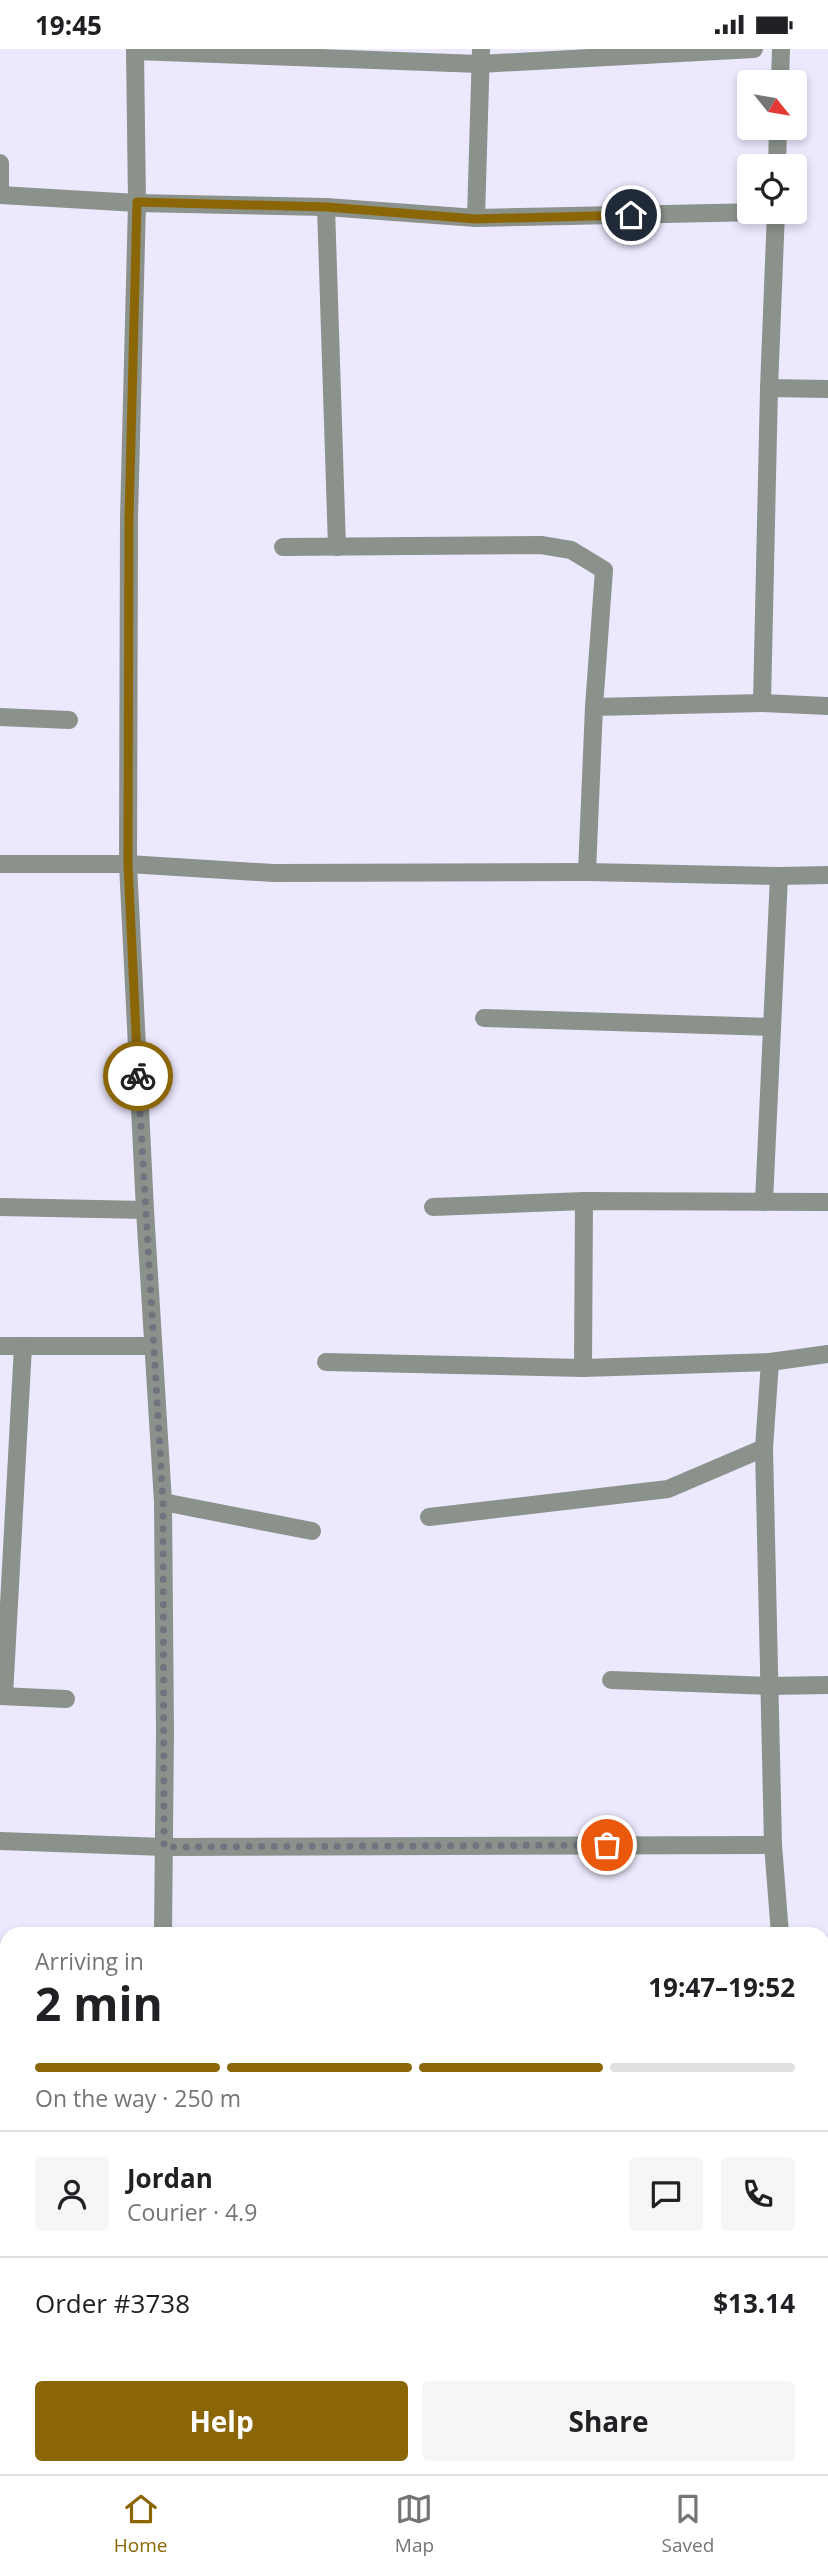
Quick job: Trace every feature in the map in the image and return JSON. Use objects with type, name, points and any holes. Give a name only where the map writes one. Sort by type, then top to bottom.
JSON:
[{"type":"street","points":[[163,1927],[163,1502],[128,864],[129,518],[137,202],[135,50],[480,56],[754,49]]},
{"type":"street","points":[[780,70],[781,49]]},
{"type":"street","points":[[476,219],[480,56]]},
{"type":"street","points":[[0,163],[0,195],[326,207],[476,219],[737,213]]},
{"type":"street","points":[[326,207],[337,547]]},
{"type":"street","points":[[762,703],[775,224]]},
{"type":"street","points":[[769,389],[828,389]]},
{"type":"street","points":[[283,547],[541,545],[571,550],[604,570],[594,708],[587,872]]},
{"type":"street","points":[[594,708],[762,703],[828,706]]},
{"type":"street","points":[[0,717],[69,720]]},
{"type":"street","points":[[0,865],[128,864],[273,873],[587,872],[828,875]]},
{"type":"street","points":[[764,1202],[779,876]]},
{"type":"street","points":[[484,1018],[772,1027]]},
{"type":"street","points":[[583,1368],[584,1201]]},
{"type":"street","points":[[433,1207],[584,1201],[828,1202]]},
{"type":"street","points":[[0,1207],[145,1210]]},
{"type":"street","points":[[0,1346],[153,1346]]},
{"type":"street","points":[[23,1346],[2,1696],[66,1699]]},
{"type":"street","points":[[326,1362],[583,1368],[770,1361],[828,1354]]},
{"type":"street","points":[[770,1361],[764,1448],[772,1845],[779,1927]]},
{"type":"street","points":[[429,1517],[668,1489],[764,1448]]},
{"type":"street","points":[[163,1502],[312,1531]]},
{"type":"street","points":[[611,1680],[769,1686],[828,1685]]},
{"type":"street","points":[[0,1841],[164,1847],[772,1845]]},
{"type":"way so far","points":[[138,1076],[163,1502],[164,1847],[607,1845]]},
{"type":"route","points":[[138,1076],[128,864],[129,518],[137,202],[326,207],[476,219],[631,215]]}]
